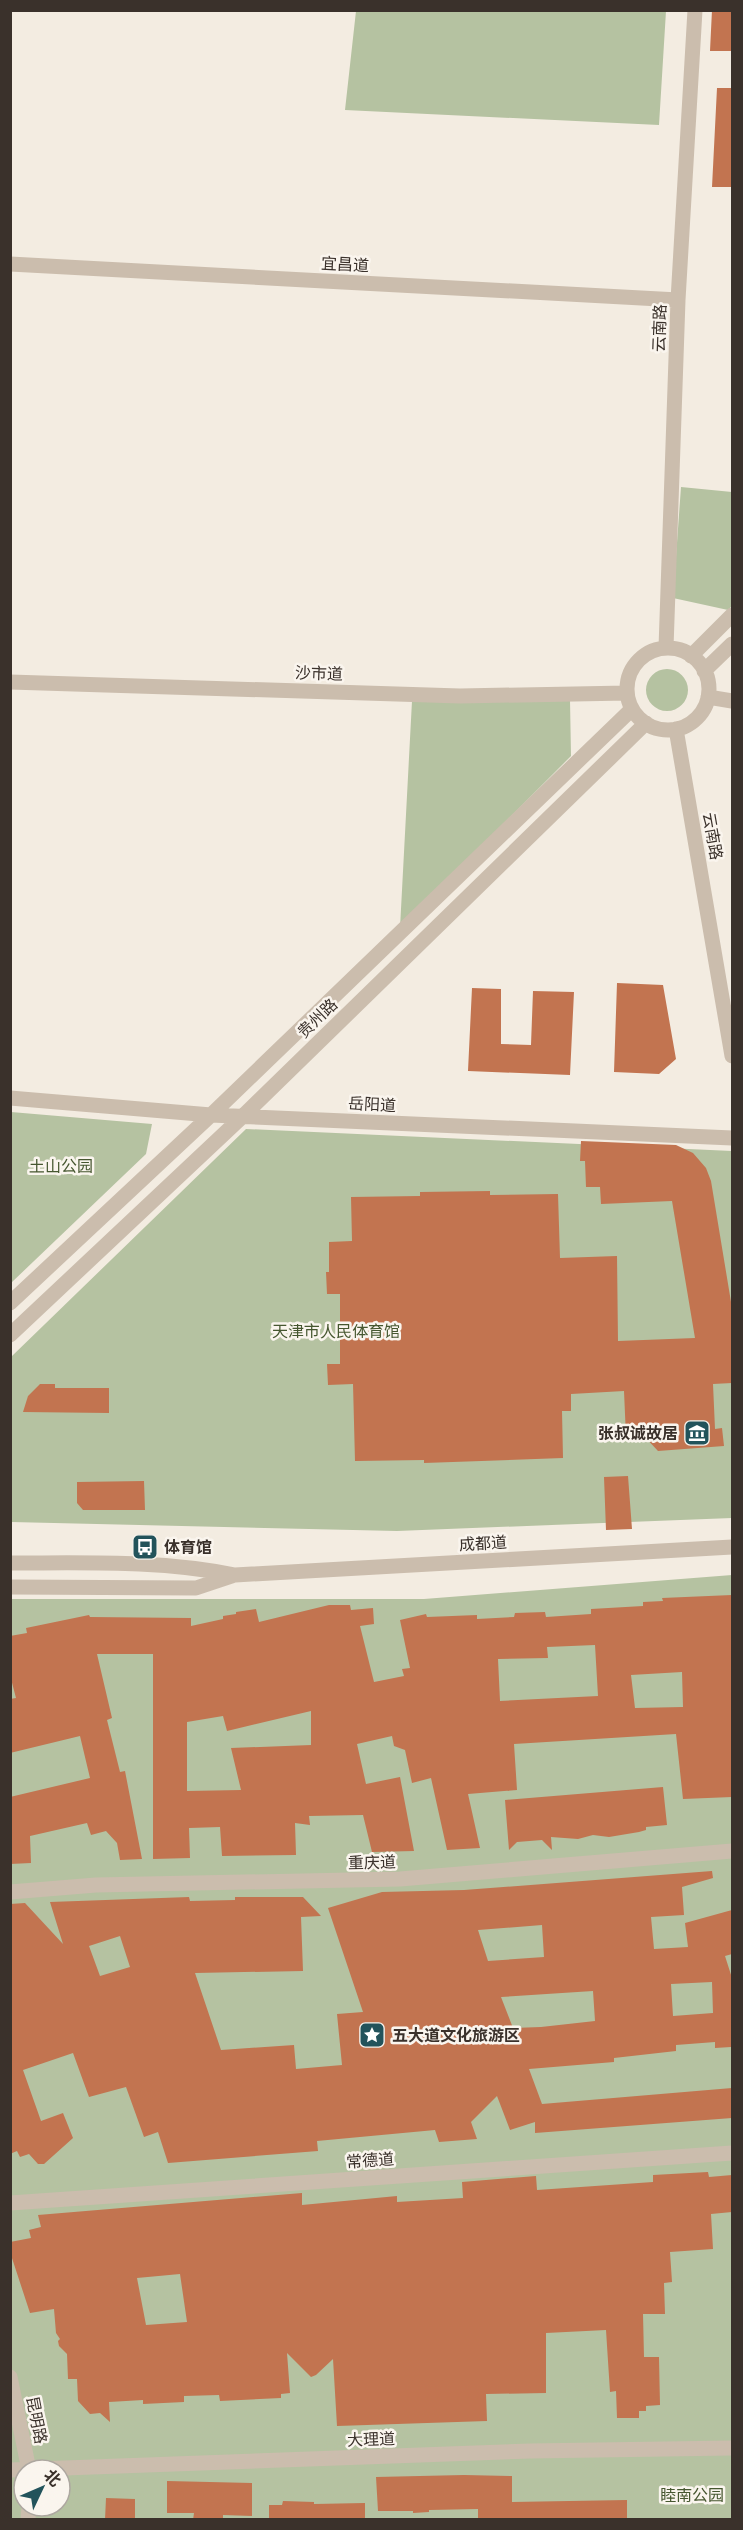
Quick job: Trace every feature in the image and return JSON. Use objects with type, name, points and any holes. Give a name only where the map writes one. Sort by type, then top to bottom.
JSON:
[{"type":"street","name":"云南路","points":[[666,648],[678,300],[695,10]]},
{"type":"street","name":"宜昌道","points":[[10,264],[678,300]]},
{"type":"street","points":[[691,656],[732,615]]},
{"type":"street","points":[[704,670],[732,644]]},
{"type":"street","points":[[666,648],[679,650],[691,656],[704,670],[708,684],[708,697],[696,718],[676,729],[656,728],[646,723],[632,709],[627,693],[628,680],[633,668],[641,658],[653,651],[666,648]]},
{"type":"street","name":"沙市道","points":[[10,682],[460,696],[627,693]]},
{"type":"street","points":[[708,697],[732,701]]},
{"type":"street","name":"贵州路","points":[[10,1303],[211,1115],[632,709]]},
{"type":"street","name":"贵州路","points":[[10,1335],[243,1116],[646,723]]},
{"type":"street","name":"云南路","points":[[676,729],[732,1056]]},
{"type":"street","name":"岳阳道","points":[[10,1098],[211,1115],[732,1138]]},
{"type":"street","name":"成都道","points":[[10,1587],[196,1587],[235,1575],[732,1547]]},
{"type":"street","name":"成都道","points":[[10,1563],[144,1564],[196,1567],[235,1575]]},
{"type":"street","name":"重庆道","points":[[10,1892],[96,1885],[400,1879],[732,1851]]},
{"type":"street","name":"常德道","points":[[10,2203],[732,2153]]},
{"type":"street","name":"昆明路","points":[[10,2378],[27,2458]]},
{"type":"street","name":"大理道","points":[[72,2468],[530,2451],[732,2448]]},
{"type":"green space","points":[[356,11],[666,11],[659,125],[345,110]]},
{"type":"green space","points":[[681,487],[732,492],[732,606],[728,610],[673,598]]},
{"type":"green space","points":[[667,669],[682,675],[688,690],[682,705],[667,711],[652,705],[646,690],[652,675]]},
{"type":"green space","points":[[570,700],[571,756],[400,928],[412,701]]},
{"type":"green space","name":"土山公园","points":[[11,1112],[152,1124],[146,1154],[11,1283]]},
{"type":"green space","name":"天津市人民体育馆","points":[[246,1129],[732,1151],[732,1518],[397,1531],[11,1522],[11,1357]]},
{"type":"green space","name":"五大道文化旅游区","points":[[732,1575],[732,2519],[11,2519],[10,1599],[424,1599]]},
{"type":"building","points":[[712,10],[732,10],[732,51],[710,51]]},
{"type":"building","points":[[717,88],[732,88],[732,187],[712,187]]},
{"type":"building","points":[[617,983],[663,985],[676,1059],[659,1074],[614,1072]]},
{"type":"building","points":[[472,988],[501,989],[501,1044],[531,1045],[533,991],[574,992],[570,1075],[468,1071]]},
{"type":"building","points":[[581,1141],[676,1145],[693,1153],[706,1168],[711,1181],[732,1308],[732,1383],[713,1384],[715,1429],[722,1428],[724,1446],[658,1451],[644,1436],[626,1437],[624,1391],[571,1394],[571,1411],[562,1411],[563,1458],[424,1463],[424,1460],[355,1461],[353,1384],[328,1385],[327,1364],[340,1364],[340,1294],[327,1294],[326,1272],[329,1272],[329,1242],[352,1241],[351,1197],[420,1196],[420,1192],[490,1191],[490,1195],[558,1194],[560,1258],[617,1256],[618,1341],[695,1338],[672,1201],[601,1204],[600,1187],[586,1187],[585,1161],[580,1161]]},
{"type":"building","points":[[40,1384],[55,1384],[55,1388],[109,1388],[109,1413],[23,1412],[28,1396]]},
{"type":"building","points":[[628,1476],[632,1529],[606,1530],[604,1477]]},
{"type":"building","points":[[144,1481],[145,1510],[83,1510],[77,1503],[77,1482]]},
{"type":"building","points":[[732,1595],[732,1797],[683,1799],[676,1734],[514,1744],[517,1790],[468,1794],[480,1848],[447,1850],[431,1778],[412,1783],[405,1750],[394,1746],[392,1736],[357,1744],[366,1784],[400,1777],[414,1851],[372,1852],[363,1815],[309,1816],[310,1825],[295,1823],[296,1855],[222,1856],[220,1827],[189,1828],[190,1858],[153,1859],[153,1654],[97,1654],[112,1718],[107,1720],[120,1772],[125,1771],[142,1859],[120,1860],[117,1843],[106,1831],[91,1835],[87,1823],[30,1836],[31,1863],[10,1864],[10,1797],[90,1778],[80,1736],[10,1753],[10,1699],[16,1698],[10,1675],[10,1636],[27,1633],[26,1628],[89,1615],[90,1617],[191,1618],[191,1626],[223,1619],[223,1616],[236,1614],[236,1612],[256,1609],[259,1622],[329,1605],[350,1605],[351,1610],[373,1608],[374,1624],[360,1626],[374,1682],[404,1676],[402,1669],[410,1668],[400,1620],[426,1614],[427,1617],[477,1615],[477,1619],[514,1617],[515,1613],[545,1612],[546,1617],[591,1614],[591,1609],[643,1606],[643,1602],[663,1601],[662,1598]],"holes":[[[595,1645],[598,1696],[500,1701],[498,1659],[548,1658],[547,1647]],[[682,1672],[683,1707],[635,1708],[631,1675]],[[311,1711],[311,1745],[231,1748],[241,1790],[187,1791],[187,1722],[223,1716],[227,1731]]]},
{"type":"building","points":[[663,1787],[667,1825],[646,1827],[646,1830],[639,1832],[609,1837],[593,1835],[578,1839],[551,1837],[552,1850],[542,1840],[517,1842],[509,1850],[505,1800]]},
{"type":"building","points":[[712,1871],[713,1878],[682,1887],[684,1915],[651,1917],[654,1949],[688,1947],[685,1923],[732,1910],[732,1954],[725,1956],[732,1978],[731,2047],[715,2048],[715,2042],[676,2045],[676,2051],[614,2058],[614,2062],[529,2069],[542,2104],[732,2088],[732,2118],[535,2133],[535,2122],[510,2130],[497,2096],[471,2122],[477,2139],[439,2142],[435,2130],[317,2141],[318,2151],[168,2163],[158,2132],[144,2137],[126,2087],[89,2097],[73,2053],[23,2070],[41,2121],[63,2113],[73,2138],[44,2164],[38,2164],[29,2154],[20,2157],[17,2151],[10,2154],[10,1904],[25,1903],[63,1944],[50,1902],[189,1897],[190,1901],[235,1900],[235,1897],[303,1897],[321,1916],[301,1917],[303,1971],[195,1973],[221,2050],[294,2045],[296,2069],[342,2065],[337,2014],[363,2012],[328,1908],[382,1892],[464,1890]],"holes":[[[542,1925],[544,1957],[488,1961],[478,1930]],[[120,1936],[130,1967],[100,1976],[89,1946]],[[712,1982],[713,2013],[673,2016],[671,1984]],[[593,1991],[595,2021],[513,2028],[501,1997]]]},
{"type":"building","points":[[708,2172],[709,2177],[732,2175],[732,2212],[711,2214],[713,2249],[670,2252],[672,2282],[664,2283],[665,2314],[643,2314],[644,2357],[659,2357],[660,2405],[646,2406],[646,2411],[639,2411],[639,2418],[617,2418],[616,2391],[610,2392],[606,2330],[546,2333],[546,2393],[486,2394],[487,2421],[337,2426],[333,2359],[311,2377],[287,2353],[290,2393],[281,2394],[281,2398],[220,2401],[219,2395],[184,2396],[184,2402],[143,2404],[143,2400],[109,2402],[110,2422],[100,2413],[90,2414],[78,2401],[77,2379],[68,2379],[67,2354],[59,2346],[60,2339],[56,2333],[54,2309],[30,2313],[10,2252],[10,2242],[31,2238],[29,2230],[41,2227],[38,2215],[302,2193],[302,2205],[397,2196],[397,2202],[463,2198],[462,2182],[536,2176],[537,2190],[653,2182],[653,2175]],"holes":[[[180,2274],[187,2322],[146,2325],[137,2278]]]},
{"type":"building","points":[[512,2476],[512,2502],[627,2500],[627,2520],[478,2520],[478,2509],[429,2510],[429,2512],[413,2513],[413,2511],[378,2511],[376,2477]]},
{"type":"building","points":[[167,2481],[252,2483],[252,2516],[223,2515],[223,2520],[193,2520],[194,2513],[167,2513]]},
{"type":"building","points":[[106,2498],[135,2499],[135,2520],[105,2520]]},
{"type":"building","points":[[283,2501],[314,2502],[314,2504],[365,2503],[365,2520],[269,2520],[269,2505],[282,2505]]},
{"type":"place","name":"张叔诚故居","points":[[697,1433]]},
{"type":"place","name":"体育馆","points":[[145,1547]]},
{"type":"place","name":"五大道文化旅游区","points":[[372,2035]]},
{"type":"park label","name":"睦南公园","points":[[692,2495]]}]
